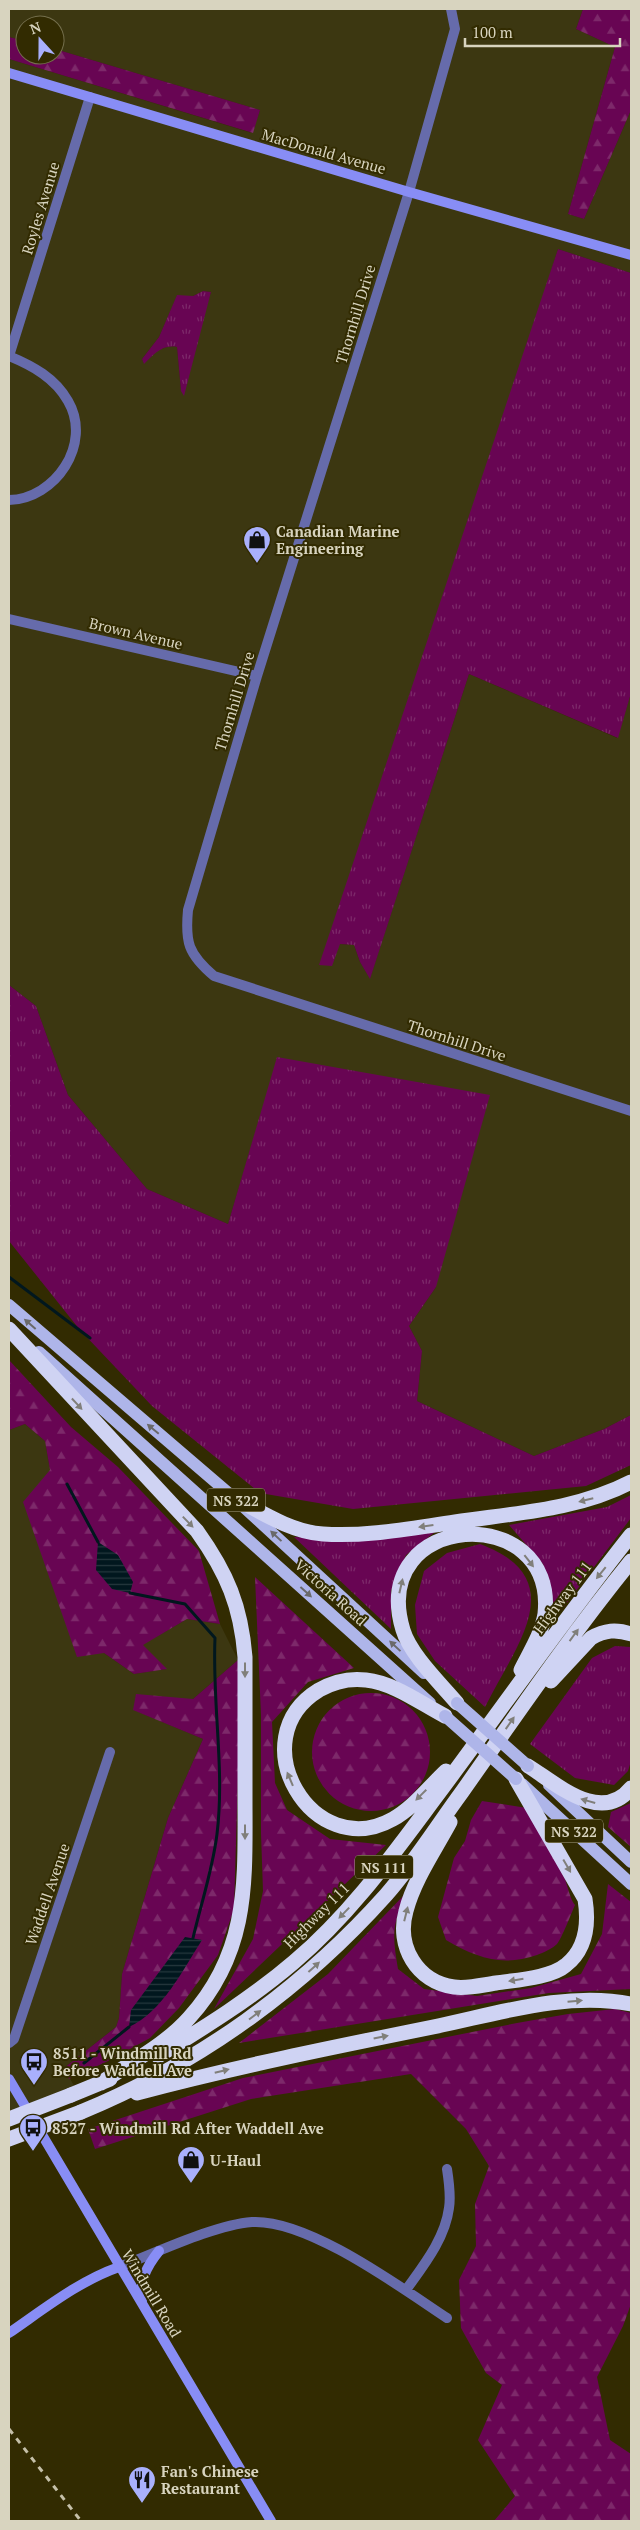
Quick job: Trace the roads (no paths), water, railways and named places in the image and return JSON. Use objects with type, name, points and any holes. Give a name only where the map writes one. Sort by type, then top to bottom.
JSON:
[{"type":"highway","points":[[9,1328],[197,1531],[216,1558],[229,1583],[243,1631],[245,1657],[245,1889],[238,1928],[229,1955],[210,1989],[190,2017],[167,2038],[101,2083]]},
{"type":"highway","points":[[233,1497],[279,1522],[322,1534],[368,1532],[552,1507],[591,1500],[631,1482]]},
{"type":"highway","points":[[457,1703],[408,1643],[399,1614],[400,1585],[410,1563],[429,1546],[452,1536],[479,1533],[494,1536],[519,1549],[537,1571],[543,1590],[545,1612],[543,1624],[501,1708]]},
{"type":"highway","name":"Highway 111","points":[[9,2119],[101,2083],[158,2056],[222,2017],[295,1961],[359,1898],[397,1851],[589,1587],[631,1535]]},
{"type":"highway","name":"NS 111","points":[[9,2139],[107,2101],[161,2074],[217,2041],[262,2009],[313,1968],[379,1902],[405,1872],[525,1703],[631,1561]]},
{"type":"highway","points":[[525,1703],[553,1680],[591,1638],[598,1633],[614,1630],[631,1634]]},
{"type":"highway","points":[[445,1716],[378,1682],[349,1679],[335,1683],[311,1695],[295,1714],[287,1729],[284,1757],[290,1781],[302,1800],[320,1817],[342,1826],[354,1828],[378,1825],[405,1811],[481,1737]]},
{"type":"highway","points":[[528,1766],[578,1798],[594,1803],[618,1799],[631,1788]]},
{"type":"highway","points":[[475,1772],[411,1898],[403,1928],[406,1948],[420,1971],[437,1982],[456,1987],[526,1978],[556,1971],[566,1965],[579,1950],[584,1939],[587,1911],[585,1899],[516,1778]]},
{"type":"highway","points":[[107,2101],[226,2069],[528,2007],[584,2000],[631,2004]]},
{"type":"main road","name":"Victoria Road","points":[[9,1305],[233,1497],[631,1862]]},
{"type":"main road","name":"Victoria Road","points":[[9,1328],[516,1778],[631,1884]]},
{"type":"street","name":"Thornhill Drive","points":[[451,9],[455,29],[409,192],[257,676],[188,910],[186,936],[202,966],[214,976],[631,1111]]},
{"type":"street","name":"MacDonald Avenue","points":[[9,72],[409,192],[631,255]]},
{"type":"street","name":"Royles Avenue","points":[[9,356],[90,97]]},
{"type":"street","points":[[9,356],[51,379],[68,401],[76,430],[75,446],[65,468],[47,488],[20,500],[9,500]]},
{"type":"street","name":"Brown Avenue","points":[[9,619],[257,676]]},
{"type":"street","name":"Waddell Avenue","points":[[9,2043],[14,2039],[110,1752]]},
{"type":"street","name":"Windmill Road","points":[[9,2079],[271,2521]]},
{"type":"street","points":[[406,2290],[428,2259],[450,2209],[448,2169]]},
{"type":"street","points":[[9,2333],[79,2286],[119,2267],[228,2226],[252,2222],[275,2224],[299,2230],[313,2236],[406,2290],[447,2318]]},
{"type":"street","points":[[142,2306],[140,2292],[144,2275],[159,2251]]},
{"type":"water","points":[[98,1542],[118,1555],[133,1582],[130,1593],[112,1589],[96,1570]]},
{"type":"water","points":[[185,1937],[202,1940],[162,2001],[141,2020],[129,2027],[131,2010]]},
{"type":"waterway","points":[[9,1277],[90,1338]]},
{"type":"waterway","points":[[67,1484],[98,1542]]},
{"type":"waterway","points":[[130,1593],[185,1604],[215,1638],[215,1687],[220,1785],[219,1810],[213,1860],[193,1938]]},
{"type":"waterway","points":[[84,2063],[129,2027]]},
{"type":"railway","points":[[9,2429],[81,2521]]},
{"type":"place","name":"Canadian Marine Engineering","points":[[257,564]]},
{"type":"place","name":"8511 - Windmill Rd Before Waddell Ave","points":[[34,2086]]},
{"type":"place","name":"8527 - Windmill Rd After Waddell Ave","points":[[33,2152]]},
{"type":"place","name":"U-Haul","points":[[191,2184]]},
{"type":"place","name":"Fan's Chinese Restaurant","points":[[142,2504]]}]
